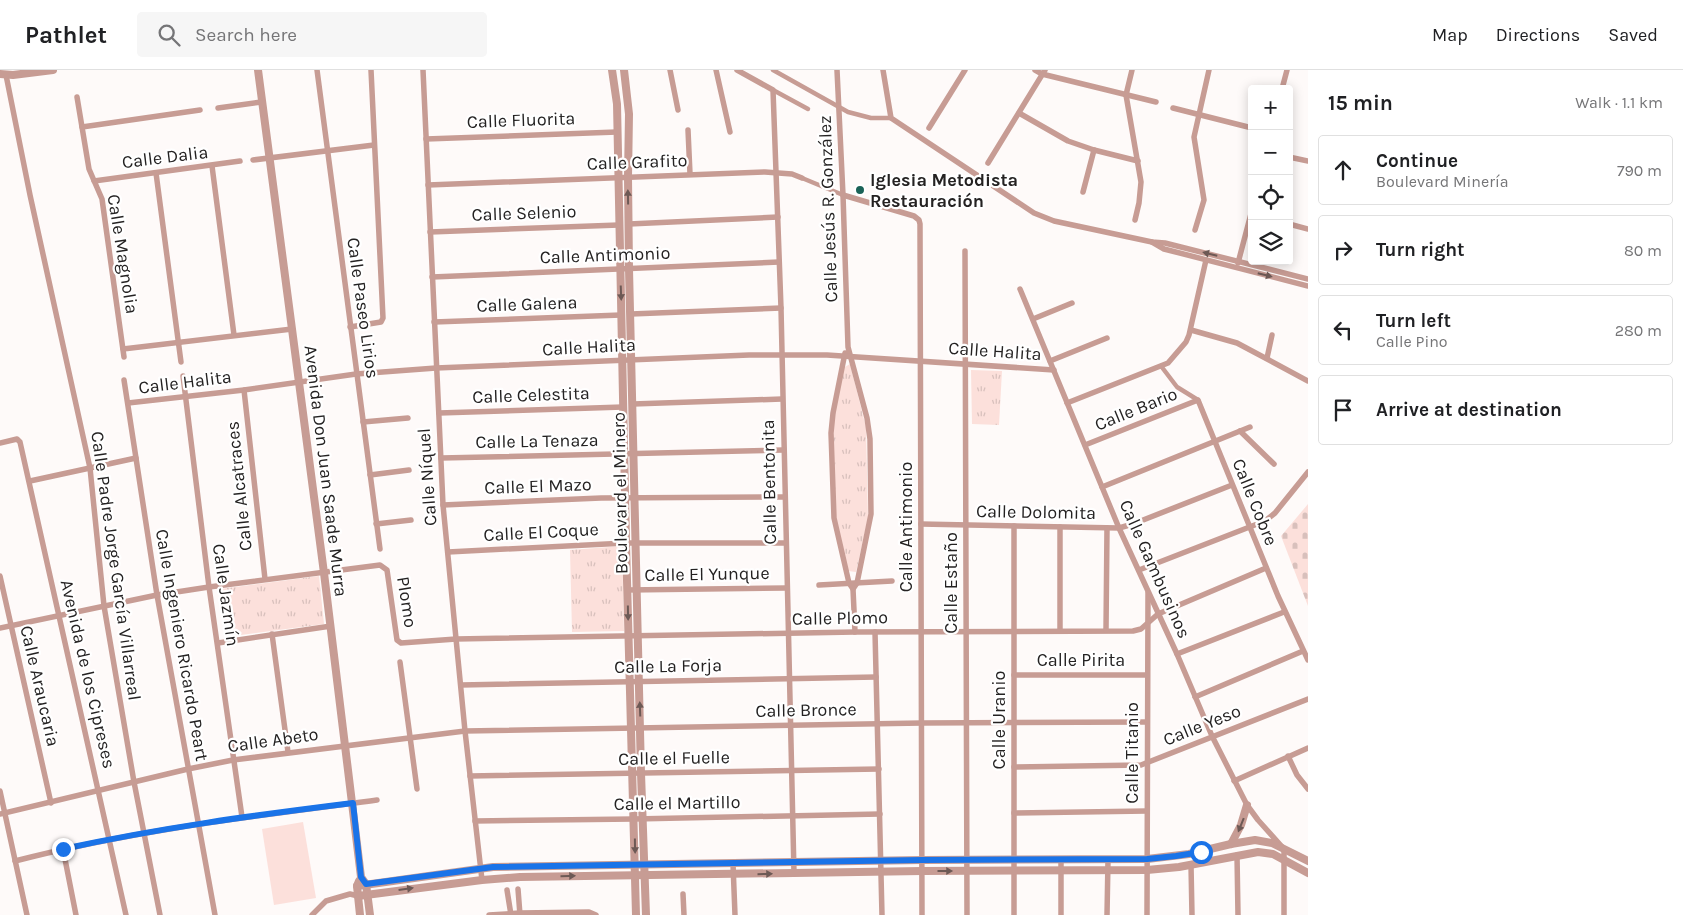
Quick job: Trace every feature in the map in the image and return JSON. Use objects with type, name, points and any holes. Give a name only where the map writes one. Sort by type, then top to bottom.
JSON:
[{"type":"street","points":[[2,75],[53,70]]},
{"type":"street","name":"Avenida Don Juan Saade Murra","points":[[258,70],[300,382],[361,877],[366,884]]},
{"type":"street","name":"Calle Paseo Lirios","points":[[316,70],[380,549]]},
{"type":"street","points":[[350,327],[381,322],[383,318],[371,70]]},
{"type":"street","name":"Calle Níquel","points":[[422,70],[443,504],[465,731],[482,880]]},
{"type":"street","name":"Boulevard el Minero","points":[[612,70],[617,104],[631,773],[636,915]]},
{"type":"street","name":"Boulevard el Minero","points":[[624,70],[629,114],[628,224],[646,915]]},
{"type":"street","points":[[670,70],[678,110]]},
{"type":"street","points":[[716,70],[730,132]]},
{"type":"street","points":[[737,70],[808,109]]},
{"type":"street","points":[[773,70],[848,112],[870,118],[891,118],[1034,213],[1054,221],[1152,242],[1165,243],[1308,279]]},
{"type":"street","name":"Calle Jesús R. González","points":[[837,70],[844,195],[848,356],[833,413],[831,433],[834,518],[849,583],[855,586]]},
{"type":"street","points":[[883,70],[891,118]]},
{"type":"street","points":[[929,128],[965,70]]},
{"type":"street","points":[[1035,70],[1156,102]]},
{"type":"street","points":[[1132,70],[1126,94],[1138,161],[1141,194],[1135,220]]},
{"type":"street","points":[[1196,230],[1204,200],[1194,137],[1209,70]]},
{"type":"street","points":[[1283,85],[1287,70]]},
{"type":"street","points":[[988,163],[1043,72]]},
{"type":"street","name":"Calle Padre Jorge García Villarreal","points":[[2,75],[90,468],[104,606],[143,832],[160,915]]},
{"type":"street","name":"Calle Bentonita","points":[[773,90],[781,308],[794,873]]},
{"type":"street","name":"Calle Magnolia","points":[[77,97],[89,169],[102,199],[124,357]]},
{"type":"street","points":[[218,108],[261,102]]},
{"type":"street","points":[[1172,108],[1248,127]]},
{"type":"street","points":[[82,127],[200,110]]},
{"type":"street","points":[[1019,113],[1068,141],[1094,150],[1138,161]]},
{"type":"street","points":[[688,130],[690,174]]},
{"type":"street","name":"Calle Fluorita","points":[[426,139],[617,132]]},
{"type":"street","points":[[253,160],[374,145]]},
{"type":"street","points":[[1083,192],[1094,150]]},
{"type":"street","points":[[1293,158],[1308,161]]},
{"type":"street","name":"Calle Dalia","points":[[94,181],[240,162]]},
{"type":"street","points":[[212,166],[234,335]]},
{"type":"street","name":"Calle Grafito","points":[[428,186],[776,172],[792,174],[844,195]]},
{"type":"street","points":[[156,173],[181,362]]},
{"type":"street","name":"Calle Antimonio","points":[[844,195],[914,216],[919,220],[922,915]]},
{"type":"street","points":[[628,224],[778,217]]},
{"type":"street","points":[[1237,268],[1249,220]]},
{"type":"street","name":"Calle Selenio","points":[[430,232],[619,225]]},
{"type":"street","points":[[1293,225],[1308,229]]},
{"type":"street","points":[[1152,242],[1164,249],[1308,286]]},
{"type":"street","name":"Calle Estaño","points":[[965,251],[967,915]]},
{"type":"street","points":[[1068,403],[1168,363],[1186,342],[1191,330],[1206,260]]},
{"type":"street","name":"Calle Antimonio","points":[[432,277],[779,262]]},
{"type":"street","name":"Calle Gambusinos","points":[[1020,289],[1119,528],[1177,654],[1212,736],[1247,805],[1284,848]]},
{"type":"street","points":[[1033,319],[1072,303]]},
{"type":"street","points":[[631,314],[781,308]]},
{"type":"street","name":"Calle Galena","points":[[434,322],[622,315]]},
{"type":"street","points":[[123,349],[292,329]]},
{"type":"street","points":[[1191,330],[1229,340],[1267,358],[1308,381]]},
{"type":"street","points":[[1267,358],[1272,335]]},
{"type":"street","name":"Calle Halita","points":[[1050,361],[1107,338]]},
{"type":"street","name":"Calle Halita","points":[[128,403],[244,390],[356,374],[436,368],[782,354],[848,356],[1054,370]]},
{"type":"street","name":"Calle Jesús R. González","points":[[848,356],[867,418],[870,439],[871,514],[855,586],[855,632]]},
{"type":"street","points":[[1161,366],[1177,387],[1198,400]]},
{"type":"street","name":"Calle Jazmín","points":[[183,376],[209,587],[242,817]]},
{"type":"street","name":"Calle Ingeniero Ricardo Peart","points":[[124,380],[157,595],[215,915]]},
{"type":"street","name":"Calle Alcatraces","points":[[244,390],[265,580]]},
{"type":"street","points":[[633,404],[782,399]]},
{"type":"street","name":"Calle Cobre","points":[[1198,400],[1284,612],[1308,660]]},
{"type":"street","name":"Calle Bario","points":[[1085,445],[1198,400]]},
{"type":"street","name":"Calle Celestita","points":[[439,413],[623,407]]},
{"type":"street","points":[[363,422],[408,418]]},
{"type":"street","points":[[1102,487],[1250,428]]},
{"type":"street","points":[[1240,431],[1274,464]]},
{"type":"street","name":"Avenida de los Cipreses","points":[[0,443],[19,440],[30,481],[126,915]]},
{"type":"street","name":"Calle La Tenaza","points":[[441,458],[783,450]]},
{"type":"street","points":[[30,481],[136,458]]},
{"type":"street","points":[[370,475],[409,470]]},
{"type":"street","points":[[1139,570],[1250,528],[1270,517],[1308,472]]},
{"type":"street","name":"Calle Dolomita","points":[[921,524],[1119,528],[1232,485]]},
{"type":"street","name":"Calle El Mazo","points":[[443,504],[625,498],[784,497]]},
{"type":"street","points":[[376,524],[411,520]]},
{"type":"street","name":"Calle Uranio","points":[[1014,526],[1014,915]]},
{"type":"street","points":[[1060,527],[1060,631]]},
{"type":"street","points":[[1106,528],[1106,630]]},
{"type":"street","name":"Calle El Coque","points":[[448,552],[626,543],[785,543]]},
{"type":"street","name":"Plomo","points":[[324,573],[383,566],[387,570],[397,640],[400,643]]},
{"type":"street","name":"Calle Plomo","points":[[400,643],[456,639],[855,632],[1137,630],[1158,614],[1266,568]]},
{"type":"street","points":[[0,628],[157,595],[324,573]]},
{"type":"street","name":"Calle Araucaria","points":[[0,576],[51,802]]},
{"type":"street","points":[[855,586],[892,581]]},
{"type":"street","points":[[819,585],[849,583]]},
{"type":"street","name":"Calle El Yunque","points":[[627,590],[786,588]]},
{"type":"street","name":"Calle Titanio","points":[[1147,915],[1148,591]]},
{"type":"street","points":[[1177,654],[1284,612]]},
{"type":"street","points":[[218,643],[331,626]]},
{"type":"street","points":[[875,632],[882,915]]},
{"type":"street","points":[[272,634],[288,752]]},
{"type":"street","points":[[1195,697],[1303,651]]},
{"type":"street","points":[[400,662],[416,789]]},
{"type":"street","name":"Calle Pirita","points":[[1014,675],[1147,675]]},
{"type":"street","name":"Calle La Forja","points":[[461,685],[876,677]]},
{"type":"street","name":"Calle Yeso","points":[[1014,767],[1133,767],[1147,764],[1212,736],[1308,700]]},
{"type":"street","name":"Calle Bronce","points":[[465,731],[922,723],[1147,722]]},
{"type":"street","name":"Calle Abeto","points":[[2,814],[233,760],[465,731]]},
{"type":"street","points":[[1234,781],[1308,748]]},
{"type":"street","points":[[1288,756],[1308,789]]},
{"type":"street","name":"Calle el Fuelle","points":[[470,776],[878,769]]},
{"type":"street","points":[[0,791],[2,814],[27,915]]},
{"type":"street","points":[[15,861],[143,832],[377,800]]},
{"type":"street","points":[[1231,844],[1241,826],[1247,805]]},
{"type":"street","points":[[1014,813],[1147,812]]},
{"type":"street","name":"Calle el Martillo","points":[[475,821],[634,820],[880,814]]},
{"type":"street","points":[[357,886],[480,868],[922,860],[1147,859],[1176,856],[1248,841],[1263,841],[1284,848],[1308,861]]},
{"type":"street","points":[[1284,848],[1284,915]]},
{"type":"street","points":[[63,849],[76,915]]},
{"type":"street","points":[[1211,849],[1213,860]]},
{"type":"street","points":[[312,915],[326,901],[354,895],[520,877],[967,870],[1147,870],[1191,865],[1250,852],[1266,852],[1308,873]]},
{"type":"street","points":[[1237,855],[1238,915]]},
{"type":"street","points":[[1061,860],[1061,915]]},
{"type":"street","points":[[1108,860],[1108,915]]},
{"type":"street","points":[[733,864],[735,915]]},
{"type":"street","points":[[1191,865],[1192,915]]},
{"type":"street","points":[[360,915],[354,895],[361,877]]},
{"type":"street","points":[[366,884],[370,915]]},
{"type":"street","points":[[518,889],[520,914]]},
{"type":"street","points":[[508,890],[510,914]]},
{"type":"street","points":[[683,894],[684,915]]},
{"type":"street","points":[[489,915],[589,912],[596,915]]},
{"type":"green space","points":[[850,364],[866,427],[868,518],[856,572],[848,571],[836,525],[833,423],[843,368]]},
{"type":"green space","points":[[971,370],[1002,371],[999,425],[972,424]]},
{"type":"green space","points":[[1308,504],[1308,606],[1281,536]]},
{"type":"green space","points":[[622,546],[624,631],[572,632],[570,550]]},
{"type":"green space","points":[[319,576],[324,624],[226,637],[220,589]]},
{"type":"green space","points":[[303,822],[316,898],[274,905],[262,829]]},
{"type":"place","name":"Iglesia Metodista Restauración","points":[[860,190]]},
{"type":"route","points":[[63,849],[143,832],[353,803],[361,877],[366,884],[493,867],[922,860],[1122,860],[1147,859],[1201,852]]}]
